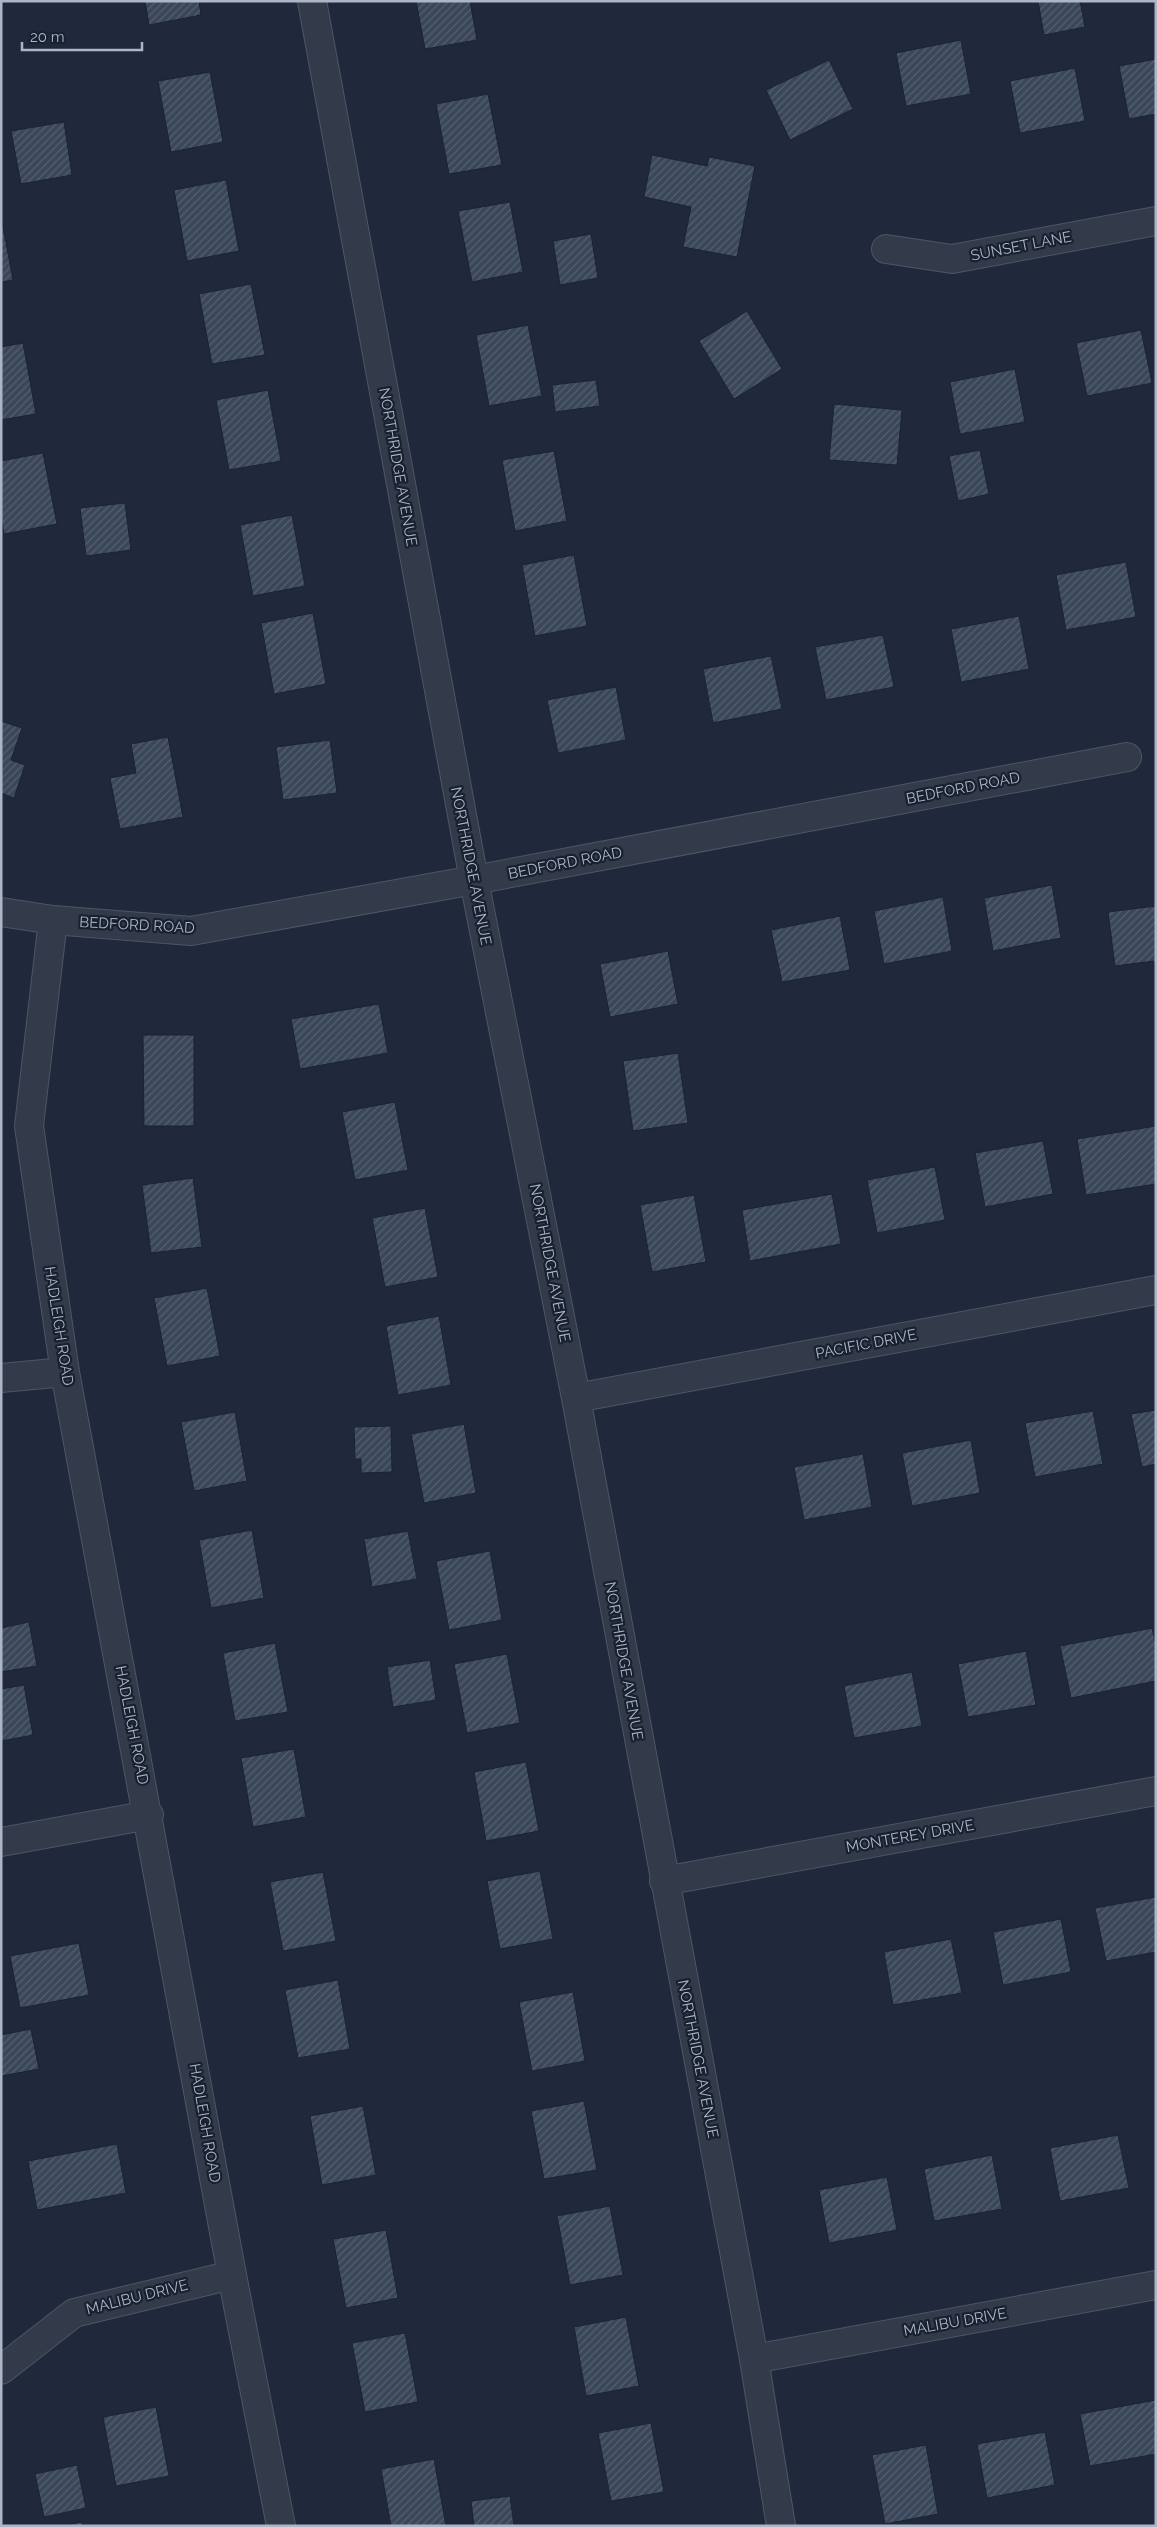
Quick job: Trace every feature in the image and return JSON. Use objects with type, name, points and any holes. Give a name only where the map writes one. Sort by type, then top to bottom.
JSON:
[{"type":"street","name":"NORTHRIDGE AVENUE","points":[[312,1],[474,880],[576,1398],[754,2359],[781,2526]]},
{"type":"street","name":"SUNSET LANE","points":[[886,250],[952,259],[1156,221]]},
{"type":"street","name":"BEDFORD ROAD","points":[[1,912],[53,920],[191,931],[474,880],[1127,757]]},
{"type":"street","name":"HADLEIGH ROAD","points":[[53,920],[29,1126],[65,1372],[149,1815],[232,2274],[281,2526]]},
{"type":"street","name":"PACIFIC DRIVE","points":[[576,1398],[1156,1290]]},
{"type":"street","points":[[1,1378],[65,1372]]},
{"type":"street","name":"MONTEREY DRIVE","points":[[664,1881],[1156,1791]]},
{"type":"street","points":[[1,1842],[149,1815]]},
{"type":"street","name":"MALIBU DRIVE","points":[[1,2370],[74,2313],[232,2274]]},
{"type":"street","name":"MALIBU DRIVE","points":[[754,2359],[1156,2285]]},
{"type":"building","points":[[145,1],[199,1],[201,15],[149,25]]},
{"type":"building","points":[[416,1],[470,1],[477,40],[425,49]]},
{"type":"building","points":[[1038,1],[1080,1],[1085,27],[1044,35]]},
{"type":"building","points":[[961,40],[971,94],[906,106],[896,53]]},
{"type":"building","points":[[1156,59],[1156,114],[1129,119],[1119,66]]},
{"type":"building","points":[[829,60],[853,109],[790,140],[766,90]]},
{"type":"building","points":[[1075,68],[1085,121],[1020,133],[1010,81]]},
{"type":"building","points":[[210,72],[223,142],[171,152],[158,81]]},
{"type":"building","points":[[488,94],[502,165],[449,174],[436,104]]},
{"type":"building","points":[[64,122],[72,175],[21,184],[11,131]]},
{"type":"building","points":[[652,155],[707,166],[709,157],[755,166],[737,257],[683,247],[691,207],[644,197]]},
{"type":"building","points":[[226,180],[239,251],[187,261],[174,190]]},
{"type":"building","points":[[510,202],[523,272],[472,282],[458,211]]},
{"type":"building","points":[[1,216],[13,280],[1,282]]},
{"type":"building","points":[[591,234],[598,278],[560,285],[553,241]]},
{"type":"building","points":[[251,284],[265,355],[212,364],[199,294]]},
{"type":"building","points":[[747,311],[782,369],[734,399],[699,341]]},
{"type":"building","points":[[528,325],[542,396],[489,406],[476,335]]},
{"type":"building","points":[[1141,330],[1152,383],[1087,396],[1076,343]]},
{"type":"building","points":[[23,343],[36,414],[1,420],[1,347]]},
{"type":"building","points":[[1015,369],[1025,422],[960,434],[950,382]]},
{"type":"building","points":[[596,380],[600,406],[555,412],[552,385]]},
{"type":"building","points":[[268,390],[281,461],[229,470],[216,400]]},
{"type":"building","points":[[834,404],[902,410],[897,465],[829,460]]},
{"type":"building","points":[[980,450],[989,494],[958,501],[949,456]]},
{"type":"building","points":[[554,451],[567,521],[515,531],[502,460]]},
{"type":"building","points":[[43,453],[57,524],[4,534],[1,517],[1,461]]},
{"type":"building","points":[[125,503],[131,550],[86,556],[80,508]]},
{"type":"building","points":[[292,515],[305,586],[253,596],[240,525]]},
{"type":"building","points":[[574,555],[587,626],[535,636],[522,565]]},
{"type":"building","points":[[1126,562],[1136,617],[1066,630],[1056,575]]},
{"type":"building","points":[[313,613],[326,684],[274,694],[261,623]]},
{"type":"building","points":[[1019,616],[1029,669],[961,682],[951,629]]},
{"type":"building","points":[[883,635],[894,687],[826,700],[815,647]]},
{"type":"building","points":[[771,656],[782,709],[713,723],[703,669]]},
{"type":"building","points":[[616,687],[626,740],[558,753],[547,700]]},
{"type":"building","points":[[1,721],[22,728],[11,760],[25,765],[14,798],[1,793]]},
{"type":"building","points":[[168,737],[183,817],[120,829],[110,778],[136,773],[131,744]]},
{"type":"building","points":[[330,740],[337,793],[283,800],[276,747]]},
{"type":"building","points":[[1052,885],[1061,938],[993,951],[984,898]]},
{"type":"building","points":[[943,897],[952,951],[884,964],[874,911]]},
{"type":"building","points":[[1156,906],[1156,973],[1154,961],[1115,966],[1108,912]]},
{"type":"building","points":[[840,916],[850,970],[782,982],[771,930]]},
{"type":"building","points":[[668,951],[678,1004],[610,1017],[600,964]]},
{"type":"building","points":[[379,1004],[388,1053],[300,1069],[291,1019]]},
{"type":"building","points":[[143,1035],[194,1035],[194,1126],[144,1126]]},
{"type":"building","points":[[678,1053],[688,1123],[633,1131],[623,1061]]},
{"type":"building","points":[[395,1102],[408,1170],[355,1180],[342,1112]]},
{"type":"building","points":[[1156,1126],[1156,1184],[1086,1195],[1077,1139]]},
{"type":"building","points":[[1043,1141],[1053,1194],[985,1207],[975,1153]]},
{"type":"building","points":[[935,1167],[945,1220],[877,1233],[867,1180]]},
{"type":"building","points":[[193,1178],[202,1247],[151,1253],[142,1185]]},
{"type":"building","points":[[832,1194],[841,1244],[750,1261],[742,1210]]},
{"type":"building","points":[[694,1195],[706,1262],[652,1272],[640,1205]]},
{"type":"building","points":[[425,1208],[438,1277],[385,1287],[372,1218]]},
{"type":"building","points":[[207,1288],[220,1356],[167,1366],[154,1298]]},
{"type":"building","points":[[439,1316],[451,1385],[398,1395],[386,1326]]},
{"type":"building","points":[[1156,1410],[1156,1464],[1142,1467],[1131,1414]]},
{"type":"building","points":[[1093,1411],[1103,1464],[1035,1477],[1025,1423]]},
{"type":"building","points":[[235,1412],[247,1481],[194,1491],[181,1422]]},
{"type":"building","points":[[464,1424],[476,1493],[424,1503],[411,1434]]},
{"type":"building","points":[[391,1426],[392,1472],[361,1473],[361,1459],[355,1459],[354,1427]]},
{"type":"building","points":[[971,1440],[980,1493],[912,1506],[902,1453]]},
{"type":"building","points":[[863,1454],[872,1507],[804,1520],[794,1467]]},
{"type":"building","points":[[252,1530],[264,1598],[211,1608],[199,1540]]},
{"type":"building","points":[[408,1531],[417,1579],[372,1587],[364,1539]]},
{"type":"building","points":[[490,1551],[502,1620],[449,1630],[436,1561]]},
{"type":"building","points":[[29,1622],[37,1666],[1,1672],[1,1628]]},
{"type":"building","points":[[1152,1628],[1156,1645],[1156,1681],[1071,1698],[1060,1646]]},
{"type":"building","points":[[275,1643],[288,1712],[235,1721],[223,1653]]},
{"type":"building","points":[[1026,1651],[1036,1705],[968,1717],[958,1664]]},
{"type":"building","points":[[507,1654],[520,1723],[467,1733],[454,1664]]},
{"type":"building","points":[[430,1660],[436,1700],[393,1707],[387,1667]]},
{"type":"building","points":[[912,1672],[922,1726],[854,1738],[844,1686]]},
{"type":"building","points":[[24,1685],[33,1735],[1,1741],[1,1689]]},
{"type":"building","points":[[294,1749],[306,1817],[253,1827],[241,1758]]},
{"type":"building","points":[[526,1762],[539,1831],[486,1841],[474,1772]]},
{"type":"building","points":[[540,1871],[553,1939],[500,1949],[487,1881]]},
{"type":"building","points":[[323,1872],[336,1941],[283,1951],[270,1882]]},
{"type":"building","points":[[1156,1897],[1156,1952],[1106,1961],[1095,1908]]},
{"type":"building","points":[[1061,1919],[1071,1972],[1003,1985],[993,1932]]},
{"type":"building","points":[[951,1939],[962,1993],[893,2005],[884,1952]]},
{"type":"building","points":[[79,1943],[89,1995],[20,2008],[10,1956]]},
{"type":"building","points":[[338,1980],[350,2049],[298,2058],[285,1990]]},
{"type":"building","points":[[573,1992],[585,2061],[532,2071],[519,2002]]},
{"type":"building","points":[[31,2029],[39,2069],[1,2076],[1,2035]]},
{"type":"building","points":[[584,2101],[597,2170],[544,2179],[531,2111]]},
{"type":"building","points":[[363,2106],[376,2175],[322,2185],[310,2116]]},
{"type":"building","points":[[1118,2135],[1129,2188],[1060,2201],[1050,2148]]},
{"type":"building","points":[[117,2144],[126,2193],[37,2210],[28,2161]]},
{"type":"building","points":[[992,2155],[1002,2209],[934,2221],[924,2169]]},
{"type":"building","points":[[887,2177],[897,2230],[829,2243],[819,2190]]},
{"type":"building","points":[[610,2206],[623,2275],[570,2285],[557,2216]]},
{"type":"building","points":[[386,2230],[398,2298],[346,2308],[333,2239]]},
{"type":"building","points":[[626,2317],[639,2386],[586,2396],[574,2327]]},
{"type":"building","points":[[405,2333],[418,2402],[365,2412],[352,2343]]},
{"type":"building","points":[[1156,2400],[1156,2454],[1090,2466],[1080,2414]]},
{"type":"building","points":[[156,2407],[169,2476],[116,2486],[103,2417]]},
{"type":"building","points":[[651,2423],[664,2492],[611,2501],[598,2433]]},
{"type":"building","points":[[1045,2432],[1055,2485],[987,2498],[977,2444]]},
{"type":"building","points":[[926,2445],[938,2514],[885,2524],[872,2455]]},
{"type":"building","points":[[434,2459],[446,2526],[391,2526],[381,2469]]},
{"type":"building","points":[[77,2465],[86,2508],[44,2517],[35,2474]]},
{"type":"building","points":[[510,2496],[514,2526],[474,2526],[471,2501]]},
{"type":"building","points":[[82,2522],[83,2526],[60,2526]]}]
